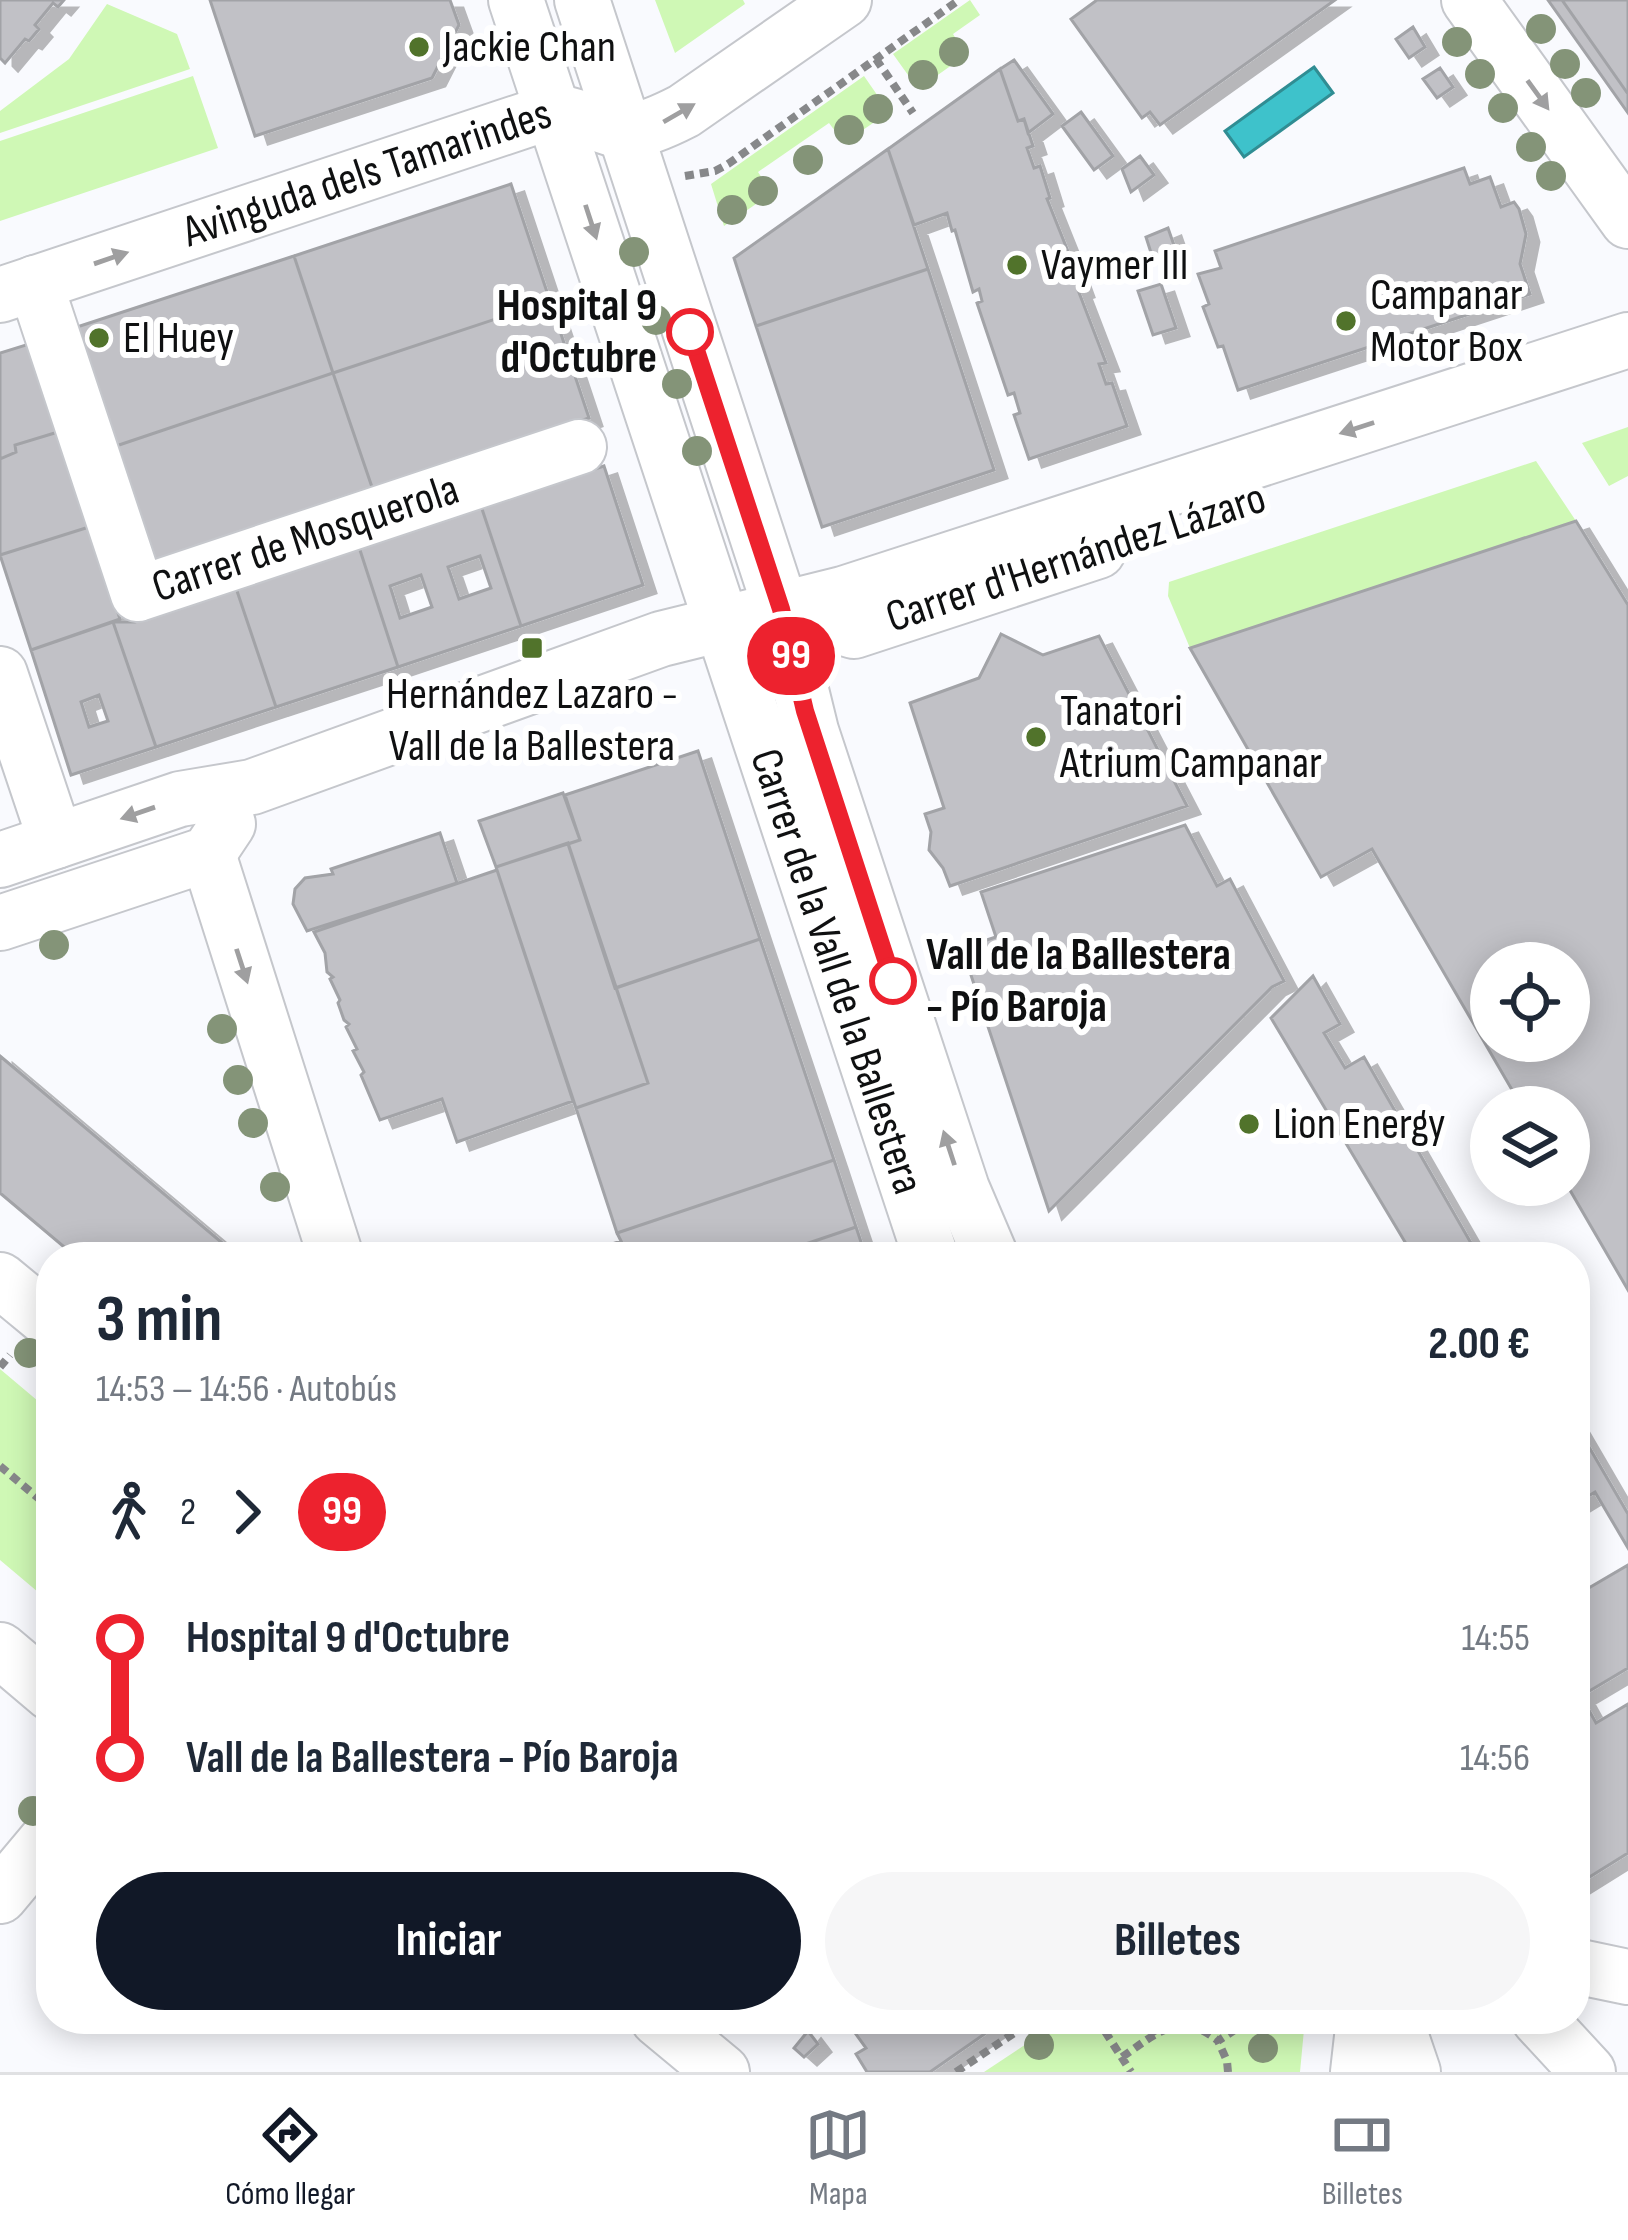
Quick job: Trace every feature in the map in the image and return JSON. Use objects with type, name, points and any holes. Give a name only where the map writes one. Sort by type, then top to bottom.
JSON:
[{"type":"street","name":"Carrer de la Vall de la Ballestera","points":[[516,0],[926,1242]]},
{"type":"street","name":"Carrer de la Vall de la Ballestera","points":[[582,0],[781,609],[811,731],[962,1189],[985,1242]]},
{"type":"street","points":[[625,134],[684,111],[844,0]]},
{"type":"street","points":[[1469,0],[1628,221]]},
{"type":"street","name":"Avinguda dels Tamarindes","points":[[17,289],[553,111],[625,134]]},
{"type":"street","name":"Carrer de Mosquerola","points":[[17,289],[138,594],[579,447]]},
{"type":"street","points":[[0,860],[180,799],[252,787],[645,645],[843,594],[1628,340]]},
{"type":"street","name":"Carrer d'Hernández Lázaro","points":[[781,609],[854,631],[1628,377]]},
{"type":"street","points":[[0,674],[56,841]]},
{"type":"street","points":[[0,923],[208,854],[252,787]]},
{"type":"street","points":[[208,854],[331,1242]]},
{"type":"street","points":[[0,1280],[30,1339]]},
{"type":"street","points":[[0,1650],[36,1680]]},
{"type":"street","points":[[0,1896],[36,1853]]},
{"type":"street","points":[[1590,1969],[1628,1977]]},
{"type":"street","points":[[676,2034],[722,2072]]},
{"type":"street","points":[[1358,2072],[1362,2034]]},
{"type":"street","points":[[1400,2034],[1413,2072]]},
{"type":"street","points":[[1553,2034],[1588,2072]]},
{"type":"path","points":[[665,182],[715,172],[728,164],[959,0]]},
{"type":"path","points":[[876,59],[913,113]]},
{"type":"path","points":[[0,1367],[30,1339]]},
{"type":"path","points":[[0,1466],[36,1496]]},
{"type":"path","points":[[956,2072],[1013,2034]]},
{"type":"path","points":[[1106,2034],[1131,2072]]},
{"type":"path","points":[[1121,2057],[1156,2034]]},
{"type":"path","points":[[1210,2034],[1228,2061],[1228,2072]]},
{"type":"path","points":[[1218,2041],[1228,2034]]},
{"type":"green space","points":[[655,0],[743,0],[745,4],[675,53]]},
{"type":"green space","points":[[970,0],[980,15],[953,34],[966,55],[918,89],[893,54]]},
{"type":"green space","points":[[107,4],[177,34],[190,69],[0,133],[0,111],[69,59]]},
{"type":"green space","points":[[193,76],[218,148],[0,221],[0,141]]},
{"type":"green space","points":[[864,76],[889,112],[844,143],[829,123],[758,172],[772,193],[724,226],[711,184]]},
{"type":"green space","points":[[1628,427],[1628,476],[1609,486],[1582,443]]},
{"type":"green space","points":[[1536,461],[1576,521],[1190,648],[1168,596],[1169,582]]},
{"type":"green space","points":[[0,1369],[36,1399],[36,1590],[0,1560]]},
{"type":"green space","points":[[1041,2034],[1304,2034],[1300,2072],[984,2072]]},
{"type":"water","points":[[1314,67],[1333,93],[1244,157],[1225,131]]},
{"type":"building","points":[[0,0],[64,0],[58,7],[53,3],[35,25],[39,29],[5,63],[0,58]]},
{"type":"building","points":[[210,0],[450,0],[459,25],[432,78],[255,136]]},
{"type":"building","points":[[1097,0],[1335,0],[1160,125],[1150,112],[1142,118],[1071,19]]},
{"type":"building","points":[[1548,0],[1562,0],[1628,94],[1628,113]]},
{"type":"building","points":[[1562,0],[1628,0],[1628,94]]},
{"type":"building","points":[[1413,27],[1425,47],[1409,58],[1396,39]]},
{"type":"building","points":[[1014,60],[1053,114],[1028,133],[1024,119],[1018,121],[1000,69]]},
{"type":"building","points":[[1440,68],[1453,87],[1437,98],[1423,79]]},
{"type":"building","name":"Vaymer III","points":[[1000,69],[1018,121],[1024,119],[1033,146],[1027,148],[1034,168],[1040,166],[1047,199],[1071,259],[1065,260],[1068,272],[1074,270],[1106,363],[1099,364],[1106,384],[1112,383],[1127,426],[1029,459],[1014,415],[1020,413],[1014,393],[1008,395],[977,303],[982,301],[979,289],[973,292],[955,230],[947,213],[914,225],[888,149]]},
{"type":"building","points":[[1081,112],[1113,156],[1094,170],[1062,126]]},
{"type":"building","points":[[888,149],[928,269],[756,326],[734,258]]},
{"type":"building","points":[[1140,156],[1154,175],[1131,192],[1122,169]]},
{"type":"building","points":[[1464,168],[1470,184],[1490,177],[1501,207],[1514,202],[1519,209],[1526,234],[1520,264],[1530,294],[1238,390],[1203,307],[1209,304],[1198,274],[1221,268],[1215,251]]},
{"type":"building","points":[[511,184],[550,301],[333,373],[294,256]]},
{"type":"building","points":[[1168,228],[1176,251],[1153,259],[1146,237]]},
{"type":"building","points":[[294,256],[333,373],[116,446],[77,327]]},
{"type":"building","points":[[928,269],[994,470],[822,527],[756,326]]},
{"type":"building","points":[[1161,284],[1176,328],[1153,335],[1138,291]]},
{"type":"building","points":[[550,301],[589,418],[373,490],[333,373]]},
{"type":"building","points":[[29,344],[58,432],[15,445],[16,452],[0,459],[0,353]]},
{"type":"building","points":[[333,373],[373,490],[154,562],[116,446]]},
{"type":"building","points":[[58,432],[89,527],[0,555],[0,459],[16,452],[15,445]]},
{"type":"building","points":[[604,466],[643,585],[521,626],[481,506]]},
{"type":"building","points":[[481,506],[521,626],[398,667],[359,547]],"holes":[[[480,556],[491,588],[459,599],[448,567]],[[421,575],[432,607],[400,618],[390,586]]]},
{"type":"building","points":[[1576,521],[1628,605],[1628,1290],[1579,1206],[1590,1206],[1590,1086],[1510,1086],[1496,1062],[1590,1062],[1590,942],[1470,942],[1470,1018],[1372,849],[1321,877],[1190,648]]},
{"type":"building","points":[[89,527],[120,619],[31,650],[0,555]]},
{"type":"building","points":[[359,547],[398,667],[276,707],[236,588]]},
{"type":"building","points":[[236,588],[276,707],[156,747],[113,622],[135,622]]},
{"type":"building","points":[[113,622],[156,747],[71,775],[31,650]],"holes":[[[99,695],[108,721],[89,727],[81,702]]]},
{"type":"building","name":"Tanatori Atrium Campanar","points":[[1001,634],[1043,655],[1099,636],[1187,806],[950,886],[929,850],[931,832],[925,814],[944,808],[910,703],[979,678]]},
{"type":"building","points":[[698,751],[760,939],[615,988],[568,844],[580,840],[565,795]]},
{"type":"building","points":[[563,793],[580,840],[496,867],[479,821]]},
{"type":"building","points":[[1185,825],[1217,886],[1230,879],[1284,981],[1272,987],[1049,1211],[962,948],[996,937],[981,892]]},
{"type":"building","points":[[440,833],[457,883],[307,931],[293,904],[295,889],[305,878],[333,874],[331,869]]},
{"type":"building","points":[[568,843],[648,1083],[576,1108],[496,867]]},
{"type":"building","points":[[497,870],[573,1101],[457,1142],[442,1099],[380,1120],[314,932]]},
{"type":"building","points":[[760,939],[834,1160],[617,1233],[576,1108],[648,1083],[616,988]]},
{"type":"building","points":[[1313,976],[1340,1024],[1324,1033],[1345,1068],[1364,1057],[1470,1242],[1405,1242],[1271,1018]]},
{"type":"building","points":[[0,1056],[221,1242],[58,1242],[0,1193]]},
{"type":"building","points":[[834,1160],[856,1227],[812,1242],[618,1242],[617,1233]]},
{"type":"building","points":[[856,1227],[861,1242],[812,1242]]},
{"type":"building","points":[[1590,1449],[1628,1514],[1628,1548],[1595,1492],[1590,1495]]},
{"type":"building","points":[[1628,1565],[1628,1668],[1590,1691],[1590,1587]]},
{"type":"building","points":[[1628,1704],[1628,1853],[1590,1877],[1590,1712],[1596,1723]]},
{"type":"building","points":[[806,2034],[818,2044],[804,2057],[794,2048]]},
{"type":"building","points":[[856,2034],[984,2034],[930,2072],[867,2072],[856,2054],[866,2048]]},
{"type":"bus line","name":"99","points":[[690,332],[781,609],[805,711],[893,981]]},
{"type":"place","name":"Jackie Chan","points":[[419,47]]},
{"type":"place","name":"Vaymer III","points":[[1017,265]]},
{"type":"place","name":"Campanar Motor Box","points":[[1346,321]]},
{"type":"place","name":"Hospital 9 d'Octubre","points":[[690,332]]},
{"type":"place","name":"El Huey","points":[[99,338]]},
{"type":"place","name":"Hernández Lazaro - Vall de la Ballestera","points":[[532,648]]},
{"type":"place","name":"Tanatori Atrium Campanar","points":[[1036,737]]},
{"type":"place","name":"Vall de la Ballestera - Pío Baroja","points":[[893,981]]},
{"type":"place","name":"Lion Energy","points":[[1249,1124]]}]
